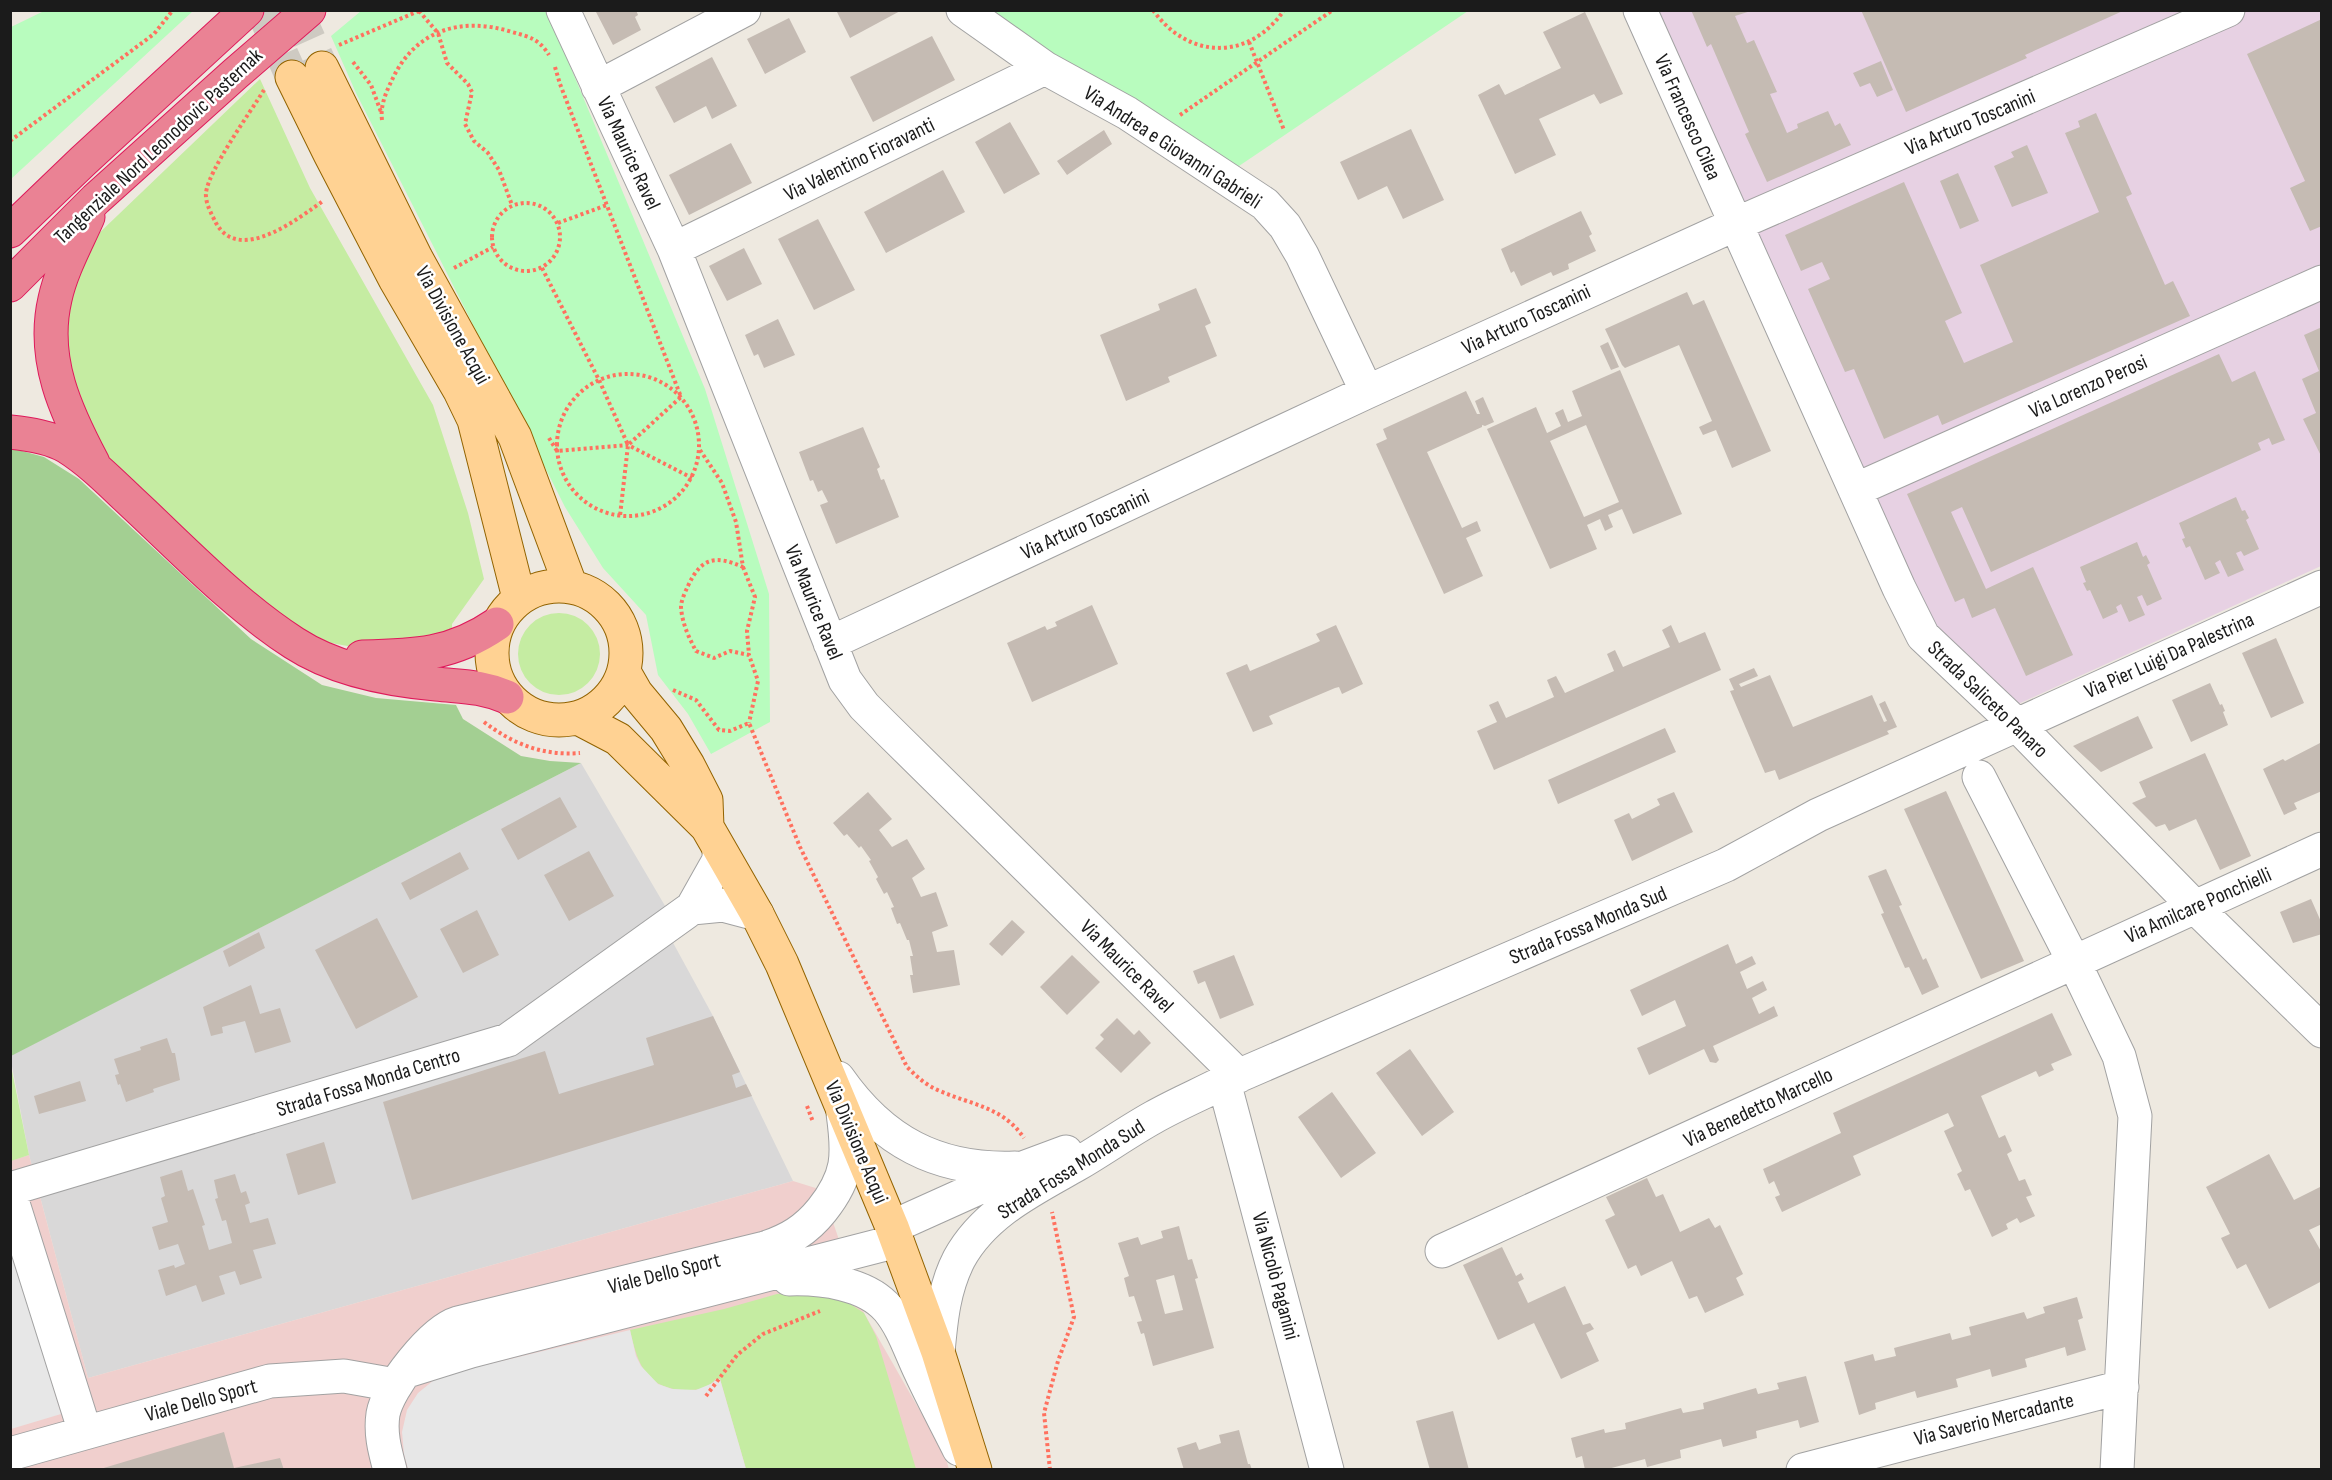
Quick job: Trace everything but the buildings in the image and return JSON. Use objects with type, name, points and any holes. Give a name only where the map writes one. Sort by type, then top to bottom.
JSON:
[{"type":"highway","name":"Tangenziale Nord Leonodovic Pasternak","points":[[10,231],[247,10]]},
{"type":"highway","name":"Tangenziale Nord Leonodovic Pasternak","points":[[10,285],[96,199],[309,10]]},
{"type":"highway","points":[[96,199],[62,274],[54,300],[52,357],[63,402],[97,470]]},
{"type":"highway","points":[[10,432],[35,435],[66,446],[97,470],[231,595],[295,644],[321,658],[400,680],[486,688],[507,697]]},
{"type":"highway","points":[[321,658],[405,657],[428,654],[465,643],[497,624]]},
{"type":"main road","name":"Via Divisione Acqui","points":[[306,68],[516,437],[571,587]]},
{"type":"main road","name":"Via Divisione Acqui","points":[[306,68],[340,175],[474,420],[519,598]]},
{"type":"main road","points":[[549,586],[571,587],[590,593],[605,604],[616,617],[627,647],[624,672],[615,692],[591,713],[578,718],[554,721],[538,718],[521,710],[507,697],[495,676],[492,664],[492,640],[497,624],[507,609],[519,598],[549,586]]},
{"type":"main road","name":"Via Divisione Acqui","points":[[624,672],[636,693],[666,729],[688,765],[706,800],[713,839]]},
{"type":"main road","name":"Via Divisione Acqui","points":[[578,718],[618,739],[713,839],[757,914],[782,964],[894,1234],[938,1352],[975,1470]]},
{"type":"street","name":"Via Maurice Ravel","points":[[563,10],[674,249],[845,680],[864,706],[1232,1079]]},
{"type":"street","points":[[598,87],[744,10]]},
{"type":"street","name":"Via Andrea e Giovanni Gabrieli","points":[[963,10],[1045,68],[1126,113],[1256,198],[1285,226],[1302,255],[1367,392]]},
{"type":"street","name":"Via Francesco Cilea","points":[[1640,10],[1736,224]]},
{"type":"street","name":"Via Arturo Toscanini","points":[[830,643],[1367,392],[1736,224],[2228,10]]},
{"type":"street","name":"Via Valentino Fioravanti","points":[[674,249],[1045,68]]},
{"type":"street","name":"Strada Saliceto Panaro","points":[[1736,224],[1899,588],[1923,636],[2016,724],[2194,906],[2322,1031]]},
{"type":"street","name":"Via Lorenzo Perosi","points":[[1855,490],[2322,282]]},
{"type":"street","name":"Via Pier Luigi Da Palestrina","points":[[2016,724],[2322,586]]},
{"type":"street","name":"Strada Fossa Monda Sud","points":[[894,1234],[1155,1117],[1232,1079],[1726,865],[1818,815],[2016,724]]},
{"type":"street","points":[[1979,777],[2074,962],[2119,1056],[2135,1116],[2117,1470]]},
{"type":"street","name":"Strada Fossa Monda Centro","points":[[85,1432],[10,1191],[508,1040],[692,908],[719,860],[713,839]]},
{"type":"street","name":"Via Amilcare Ponchielli","points":[[2074,962],[2322,849]]},
{"type":"street","points":[[692,908],[723,905],[757,914]]},
{"type":"street","name":"Via Benedetto Marcello","points":[[1442,1251],[2074,962]]},
{"type":"street","points":[[819,1052],[843,1086],[866,1112],[883,1129],[904,1144],[927,1155],[960,1165],[1035,1171]]},
{"type":"street","name":"Via Nicolò Paganini","points":[[1232,1079],[1327,1470]]},
{"type":"street","name":"Viale Dello Sport","points":[[390,1470],[383,1445],[384,1411],[401,1378],[438,1334],[451,1325],[765,1248],[800,1233],[836,1191],[841,1180],[847,1143],[843,1107]]},
{"type":"street","name":"Strada Fossa Monda Sud","points":[[938,1352],[948,1282],[961,1257],[982,1226],[1005,1208],[1035,1171]]},
{"type":"street","name":"Viale Dello Sport","points":[[10,1454],[270,1381],[344,1376],[401,1378],[471,1351],[746,1281],[894,1234]]},
{"type":"street","name":"Viale Dello Sport","points":[[746,1281],[820,1279],[845,1285],[877,1299],[887,1308],[905,1337],[930,1394],[970,1470]]},
{"type":"street","name":"Via Saverio Mercadante","points":[[1803,1470],[1869,1461],[2122,1386]]},
{"type":"path","points":[[10,141],[154,34],[173,10]]},
{"type":"path","points":[[1153,10],[1174,34],[1203,47],[1218,48],[1234,47],[1264,34],[1277,22],[1284,10]]},
{"type":"path","points":[[1160,135],[1173,119],[1333,10]]},
{"type":"path","points":[[331,195],[285,227],[261,238],[243,240],[230,236],[219,228],[210,212],[206,194],[212,174],[306,68],[420,11],[438,33],[447,63],[468,84],[471,92],[465,124],[474,141],[488,153],[499,170],[512,206]]},
{"type":"path","points":[[383,130],[381,113],[385,93],[400,61],[415,46],[438,33],[461,26],[494,26],[541,42],[553,61],[681,397]]},
{"type":"path","points":[[1249,42],[1284,130]]},
{"type":"path","points":[[530,203],[547,209],[558,223],[561,236],[559,249],[552,260],[542,268],[527,271],[512,268],[501,259],[493,246],[492,234],[495,223],[502,213],[512,206],[530,203]]},
{"type":"path","points":[[558,223],[606,205]]},
{"type":"path","points":[[453,268],[493,246]]},
{"type":"path","points":[[447,258],[459,278]]},
{"type":"path","points":[[542,268],[599,380],[628,445],[620,516]]},
{"type":"path","points":[[623,373],[655,378],[669,386],[681,397],[692,412],[699,431],[700,450],[696,469],[692,478],[674,501],[657,511],[639,516],[620,516],[601,511],[584,501],[570,487],[561,470],[557,451],[557,435],[561,419],[568,405],[579,392],[599,380],[623,373]]},
{"type":"path","points":[[628,445],[681,397]]},
{"type":"path","points":[[545,431],[557,451]]},
{"type":"path","points":[[557,451],[628,445],[692,478]]},
{"type":"path","points":[[700,450],[722,483],[736,522],[743,567],[755,597],[747,631],[748,655],[758,681],[749,723],[800,847],[907,1067],[924,1083],[993,1110],[1023,1136],[1035,1171],[1074,1317],[1058,1361],[1044,1413],[1050,1470]]},
{"type":"path","points":[[743,567],[726,560],[708,560],[696,571],[681,606],[687,634],[696,651],[714,658],[730,651],[748,655]]},
{"type":"path","points":[[470,687],[472,707],[480,718],[512,741],[532,750],[566,754],[586,753]]},
{"type":"path","points":[[663,692],[672,690],[696,700],[719,730],[729,732],[749,723]]},
{"type":"path","points":[[803,1096],[814,1127]]},
{"type":"path","points":[[706,1396],[737,1355],[763,1334],[827,1308]]},
{"type":"shaded area","points":[[1656,11],[2321,11],[2321,566],[2016,705],[1934,629]]},
{"type":"shaded area","points":[[581,763],[681,933],[671,939],[713,1016],[793,1181],[88,1378],[29,1155],[10,1056]]},
{"type":"shaded area","points":[[29,1155],[88,1378],[793,1181],[822,1190],[864,1313],[944,1453],[949,1469],[11,1469],[10,1161]]},
{"type":"shaded area","points":[[10,1243],[61,1414],[11,1429],[10,1429]]},
{"type":"shaded area","points":[[630,1330],[636,1356],[641,1366],[658,1384],[672,1389],[696,1390],[720,1379],[746,1469],[408,1469],[402,1432],[407,1410],[418,1393],[439,1376]]},
{"type":"green space","points":[[44,11],[193,11],[11,179],[11,27]]},
{"type":"green space","points":[[361,11],[545,11],[553,25],[705,389],[769,594],[770,722],[711,754],[688,714],[658,675],[646,615],[603,568],[565,507],[356,93],[331,36]]},
{"type":"green space","points":[[986,11],[1468,11],[1236,168],[1052,55]]},
{"type":"green space","points":[[260,79],[310,188],[433,405],[468,513],[484,579],[452,624],[452,638],[353,647],[320,641],[291,628],[114,467],[90,437],[62,335],[67,303],[94,238]]},
{"type":"green space","points":[[11,448],[44,457],[79,479],[251,639],[322,685],[376,698],[456,705],[463,719],[521,756],[581,763],[11,1056]]},
{"type":"green space","points":[[559,613],[575,616],[588,625],[597,638],[600,654],[597,670],[588,683],[575,692],[559,695],[543,692],[530,683],[521,670],[518,654],[521,638],[530,625],[543,616]]},
{"type":"green space","points":[[10,1061],[29,1155],[11,1161],[10,1161]]},
{"type":"green space","points":[[832,1292],[864,1313],[876,1336],[916,1469],[746,1469],[720,1379],[716,1379],[704,1388],[690,1390],[664,1386],[655,1381],[641,1366],[630,1330],[724,1309],[777,1294]]},
{"type":"tunnel","points":[[262,10],[292,77]]},
{"type":"tunnel","points":[[296,10],[322,68]]}]
